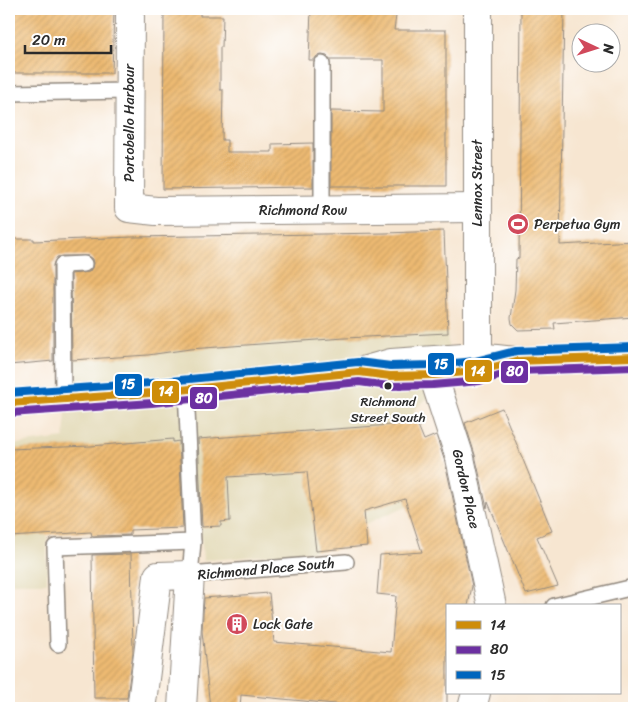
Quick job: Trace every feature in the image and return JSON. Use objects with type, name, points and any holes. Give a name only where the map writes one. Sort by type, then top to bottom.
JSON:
[{"type":"street","name":"Portobello Harbour","points":[[129,208],[130,9]]},
{"type":"street","name":"Lennox Street","points":[[478,9],[478,357]]},
{"type":"street","name":"Richmond Row","points":[[129,208],[156,211],[477,208]]},
{"type":"street","points":[[9,403],[186,389],[359,372],[391,363],[478,357],[516,361],[634,357]]},
{"type":"street","points":[[359,372],[390,376],[433,375],[478,371],[516,361]]},
{"type":"street","name":"Gordon Place","points":[[433,375],[460,458],[492,604]]},
{"type":"street","points":[[142,702],[158,576],[190,575],[182,708]]},
{"type":"street","points":[[472,708],[476,694]]},
{"type":"lane","points":[[322,64],[322,210]]},
{"type":"lane","points":[[9,93],[129,91]]},
{"type":"lane","points":[[63,399],[62,265],[84,264]]},
{"type":"lane","name":"Richmond Place South","points":[[186,389],[193,542],[190,575],[346,562]]},
{"type":"lane","points":[[58,644],[55,547],[193,542]]},
{"type":"lane","points":[[562,604],[634,587]]},
{"type":"shaded area","points":[[444,231],[449,379],[414,410],[440,508],[404,507],[365,524],[348,548],[223,559],[203,560],[200,519],[177,528],[47,535],[47,583],[9,583],[9,445],[64,438],[70,360],[70,292],[408,279],[410,232]]},
{"type":"building","points":[[9,9],[114,9],[112,73],[9,73]]},
{"type":"building","points":[[164,9],[200,9],[200,16],[223,16],[222,47],[220,47],[220,90],[223,90],[222,140],[227,140],[227,152],[272,152],[272,144],[313,143],[313,187],[163,189]]},
{"type":"building","points":[[311,9],[397,9],[394,30],[446,30],[446,186],[331,186],[331,111],[383,112],[383,60],[330,60],[327,56],[322,55],[317,56],[314,60],[309,60]]},
{"type":"building","points":[[521,9],[564,9],[560,245],[634,241],[634,317],[554,323],[555,329],[518,330],[512,324],[516,259],[519,258]]},
{"type":"building","points":[[444,231],[448,333],[190,349],[148,355],[72,360],[71,274],[89,272],[93,263],[92,259],[88,256],[62,256],[57,257],[53,265],[53,361],[9,365],[9,239],[34,239],[34,241],[133,237]]},
{"type":"building","points":[[502,408],[552,531],[537,537],[558,586],[526,594],[488,502],[487,508],[475,455],[465,423]]},
{"type":"building","points":[[417,423],[424,440],[436,435],[445,462],[472,586],[468,604],[446,604],[447,708],[376,708],[241,695],[240,708],[210,708],[202,631],[204,598],[269,593],[274,642],[391,652],[396,596],[377,594],[380,555],[422,552],[405,499],[364,511],[367,546],[316,551],[307,472],[228,477],[230,521],[221,522],[221,526],[202,527],[198,439]]},
{"type":"building","points":[[173,439],[173,442],[179,441],[183,528],[130,530],[130,535],[92,536],[91,532],[9,537],[9,449],[91,446]]},
{"type":"building","points":[[131,554],[133,652],[127,698],[94,698],[92,555]]},
{"type":"transit line","name":"15","points":[[9,393],[150,383],[358,362],[391,366],[432,365],[476,361],[516,351],[634,347]]},
{"type":"transit line","name":"14","points":[[9,403],[151,393],[359,372],[390,376],[433,375],[478,371],[516,361],[634,357]]},
{"type":"transit line","name":"80","points":[[10,413],[152,403],[359,382],[389,386],[433,385],[480,381],[517,371],[634,367]]},
{"type":"place","name":"Perpetua Gym","points":[[518,224]]},
{"type":"place","name":"Richmond Street South","points":[[388,386]]},
{"type":"place","name":"Lock Gate","points":[[237,624]]}]
